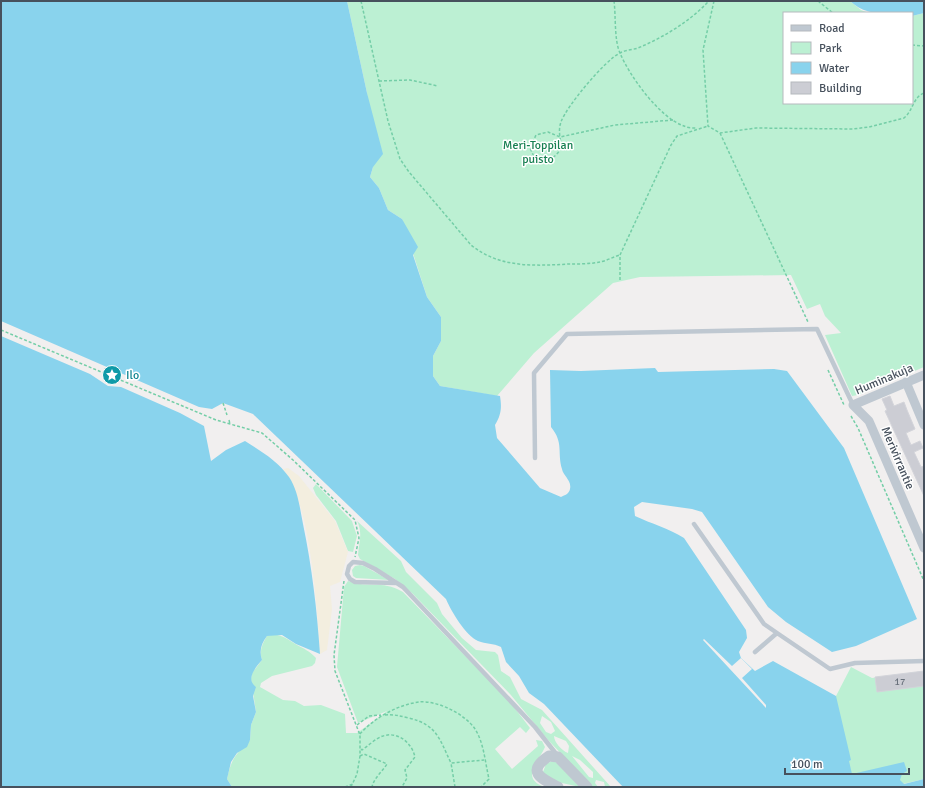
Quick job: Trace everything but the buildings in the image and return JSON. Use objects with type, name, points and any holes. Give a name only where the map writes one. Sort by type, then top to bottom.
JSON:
[{"type":"street","name":"Huminakuja","points":[[853,405],[924,375]]},
{"type":"street","points":[[906,382],[924,425]]},
{"type":"street","name":"Merivirrantie","points":[[853,405],[869,421],[924,548]]},
{"type":"street","points":[[915,528],[924,524]]},
{"type":"street","points":[[558,787],[540,778],[537,773],[538,766],[549,756],[558,757],[587,787]]},
{"type":"lane","points":[[535,458],[534,373],[566,334],[817,329],[853,405]]},
{"type":"lane","points":[[694,524],[764,624],[830,669],[855,663],[924,661]]},
{"type":"lane","points":[[396,583],[355,582],[347,574],[349,566],[353,562],[362,563],[375,569],[403,587],[535,727],[558,757]]},
{"type":"lane","points":[[755,652],[777,633]]},
{"type":"path","points":[[361,1],[394,145],[404,165],[471,245],[481,253],[494,259],[519,265],[541,266],[601,262],[620,255]]},
{"type":"path","points":[[614,1],[620,53],[647,95],[673,120],[684,126],[697,128]]},
{"type":"path","points":[[673,120],[615,125],[560,136],[548,132],[536,135],[530,148],[535,158],[545,161],[556,156],[562,147],[560,136],[561,123],[576,96],[620,53],[637,48],[677,28],[709,1]]},
{"type":"path","points":[[708,126],[703,50],[714,1]]},
{"type":"path","points":[[818,1],[832,12]]},
{"type":"path","points":[[913,45],[924,46]]},
{"type":"path","points":[[379,81],[410,80],[438,86]]},
{"type":"path","points":[[720,133],[756,128],[869,127],[904,118],[908,115],[917,98],[924,93]]},
{"type":"path","points":[[620,280],[620,255],[671,145],[677,136],[697,128],[708,126],[720,133],[811,329]]},
{"type":"path","points":[[1,330],[216,420],[262,433],[293,460],[355,520],[359,538],[353,562]]},
{"type":"path","points":[[223,403],[228,414]]},
{"type":"path","points":[[229,420],[230,424]]},
{"type":"path","points":[[858,428],[924,581]]},
{"type":"path","points":[[347,574],[343,583],[334,655],[335,671],[360,735],[360,756],[357,774],[352,787]]},
{"type":"path","points":[[360,735],[367,726],[382,715],[419,702],[441,706],[460,714],[474,728],[481,740],[489,779],[482,787]]},
{"type":"path","points":[[357,725],[369,716],[394,714],[424,722],[433,730],[440,740],[451,762],[455,787]]},
{"type":"path","points":[[360,749],[362,750],[382,736],[395,735],[407,741],[413,748],[415,757],[405,770],[408,778],[402,787]]},
{"type":"path","points":[[360,756],[364,754],[386,764],[382,772],[373,782],[372,787]]},
{"type":"path","points":[[451,762],[485,760]]},
{"type":"path","points":[[345,787],[353,784]]},
{"type":"green space","name":"Meri-Toppilan puisto","points":[[347,1],[850,1],[861,10],[866,12],[783,12],[783,104],[913,104],[913,16],[924,13],[924,367],[858,395],[852,396],[825,335],[841,333],[825,316],[820,304],[807,309],[791,275],[640,277],[613,283],[534,353],[497,396],[440,386],[433,376],[433,356],[441,341],[441,317],[427,297],[402,219],[388,210],[379,188],[370,177],[373,167],[367,93]]},
{"type":"green space","points":[[316,484],[352,521],[357,536],[353,552],[348,551],[336,521],[316,495],[313,488]]},
{"type":"green space","points":[[357,521],[401,561],[406,572],[437,603],[442,614],[462,638],[476,650],[495,652],[498,655],[501,671],[510,677],[521,699],[542,710],[611,787],[605,787],[604,782],[596,780],[595,783],[598,787],[593,787],[549,741],[510,694],[413,594],[395,579],[360,559],[358,555],[360,538],[359,525]],"holes":[[[542,716],[551,722],[555,731],[551,734],[546,732],[540,723]],[[554,736],[566,741],[569,746],[568,753],[555,741]],[[572,756],[580,760],[593,772],[593,778],[589,777]]]},
{"type":"green space","points":[[360,565],[389,580],[356,578],[353,576],[352,570],[355,566]]},
{"type":"green space","points":[[348,581],[362,584],[388,586],[403,592],[510,702],[530,728],[526,733],[520,727],[495,749],[512,769],[538,746],[536,740],[542,741],[545,747],[533,769],[532,774],[533,779],[537,783],[545,787],[232,787],[227,779],[230,766],[238,753],[250,740],[251,725],[256,712],[251,679],[252,673],[262,660],[262,648],[267,636],[276,635],[283,637],[307,650],[316,658],[315,663],[312,666],[272,676],[261,683],[260,687],[283,700],[295,701],[304,706],[321,705],[345,714],[346,733],[357,733],[387,711],[358,723],[337,667],[344,587]]},
{"type":"green space","points":[[851,667],[872,678],[924,671],[924,779],[890,787],[835,787],[836,696]]},
{"type":"green space","points":[[552,761],[556,762],[580,787],[553,781],[543,772],[546,764]]},
{"type":"sand","points":[[288,468],[299,476],[335,521],[348,552],[340,582],[330,586],[332,609],[327,650],[320,654],[311,557],[300,506],[293,485],[283,469]]},
{"type":"water","points":[[1,1],[347,1],[367,93],[383,154],[373,167],[370,177],[379,188],[388,210],[402,219],[418,247],[413,255],[427,297],[441,317],[441,341],[433,356],[433,376],[440,386],[500,396],[501,404],[499,418],[495,425],[497,438],[540,488],[561,497],[567,494],[570,489],[570,483],[562,469],[558,438],[551,427],[550,370],[581,371],[655,368],[658,372],[774,369],[787,371],[844,448],[917,619],[856,646],[832,652],[786,622],[768,607],[702,512],[692,509],[642,502],[634,507],[635,516],[684,538],[746,630],[747,638],[739,652],[741,658],[755,671],[773,661],[836,696],[851,760],[849,761],[852,774],[904,762],[907,771],[902,774],[900,780],[904,784],[924,779],[924,787],[623,787],[544,704],[529,693],[519,676],[506,662],[501,647],[484,643],[473,638],[464,629],[455,616],[446,599],[253,414],[223,403],[212,409],[199,407],[1,321]]},
{"type":"water","points":[[850,1],[924,1],[924,13],[913,16],[913,12],[871,12]]},
{"type":"water","points":[[1,336],[90,374],[108,386],[121,387],[180,413],[204,426],[211,461],[226,450],[245,441],[274,461],[285,471],[292,482],[298,500],[309,556],[316,605],[320,654],[296,644],[282,635],[267,636],[265,639],[261,651],[262,660],[251,677],[253,684],[256,687],[253,696],[256,712],[251,725],[250,740],[247,747],[237,753],[231,762],[227,779],[232,787],[1,787]]},
{"type":"pier","points":[[704,639],[732,666],[741,658],[752,669],[742,678],[766,705],[766,708],[703,640]]},
{"type":"place","name":"Ilo","points":[[112,375]]}]
